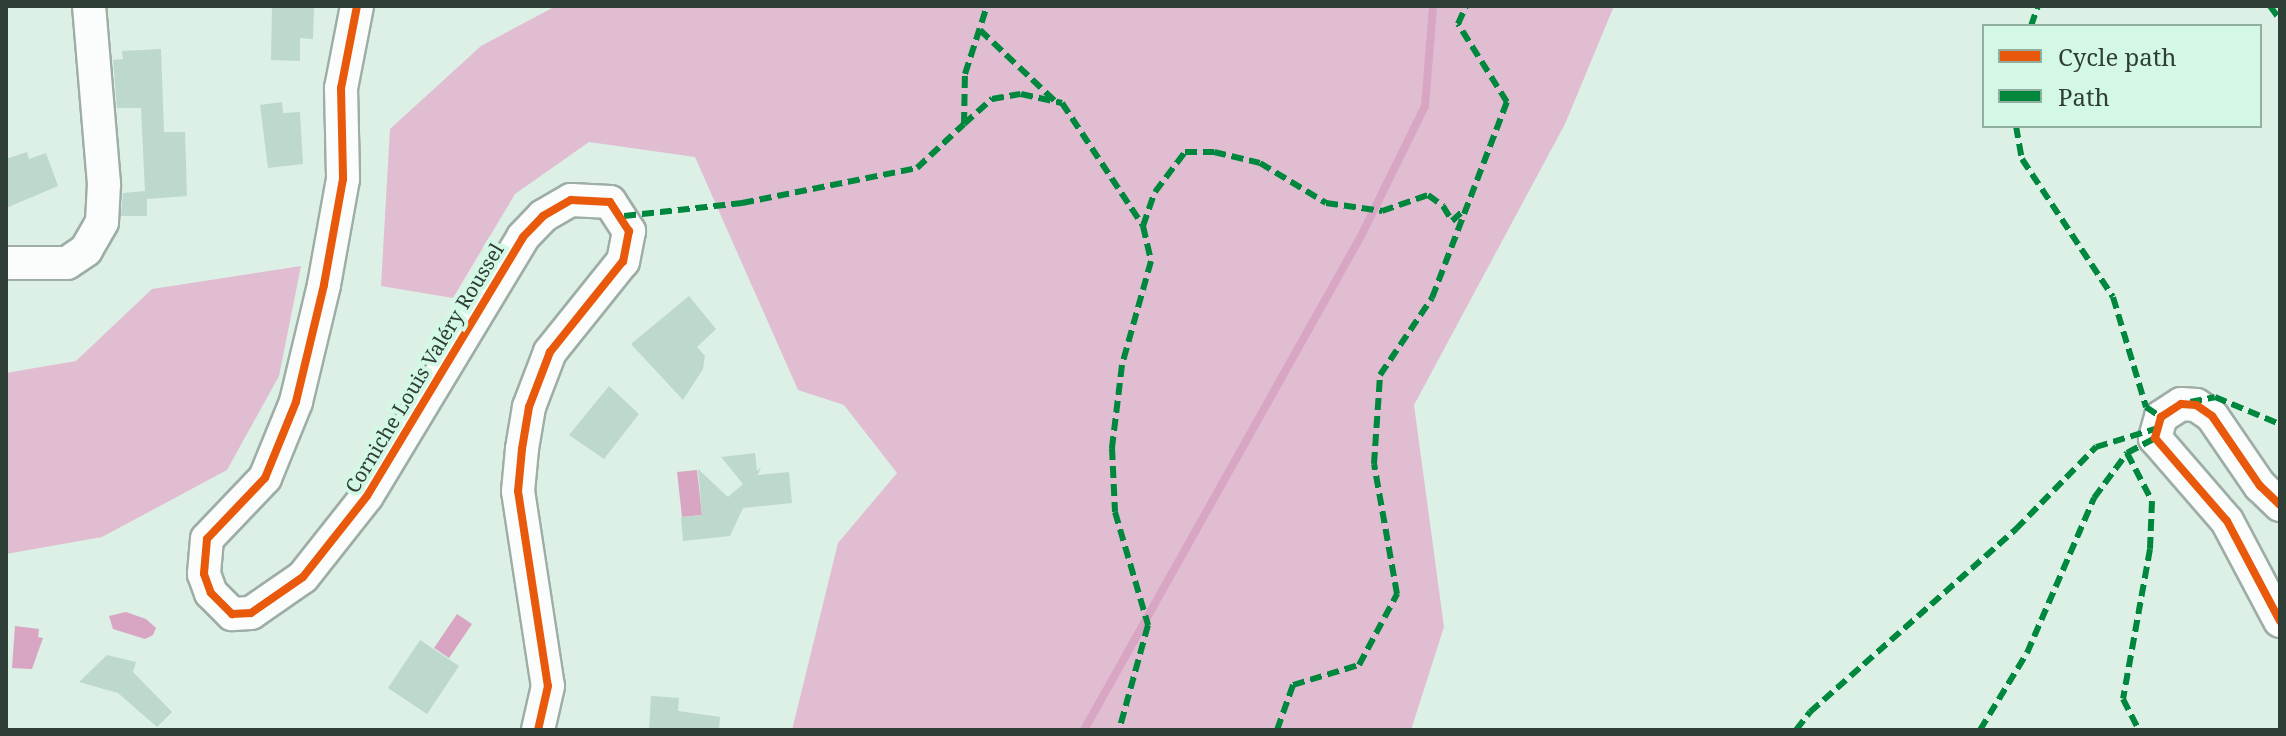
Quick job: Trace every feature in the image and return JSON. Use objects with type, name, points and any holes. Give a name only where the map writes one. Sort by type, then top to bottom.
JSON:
[{"type":"street","points":[[6,263],[67,263],[86,250],[102,222],[104,184],[89,6]]},
{"type":"street","name":"Corniche Louis Valéry Roussel","points":[[357,6],[341,88],[343,179],[324,285],[296,402],[265,478],[207,539],[204,574],[211,593],[232,614],[251,613],[303,577],[367,496],[461,332],[523,237],[543,216],[571,200],[610,202],[629,231],[623,261],[550,352],[529,407],[522,449],[518,491],[548,686],[538,730]]},
{"type":"street","points":[[2280,505],[2260,486],[2212,416],[2196,405],[2181,404],[2161,417],[2155,438],[2227,521],[2280,621]]},
{"type":"shaded area","points":[[556,6],[1614,6],[1565,124],[1414,405],[1444,627],[1411,730],[792,730],[838,543],[897,473],[844,405],[798,390],[695,157],[589,142],[515,194],[453,298],[381,286],[390,129],[481,46]]},
{"type":"shaded area","points":[[301,266],[279,376],[227,470],[102,537],[6,554],[6,373],[76,361],[152,289]]},
{"type":"shaded area","points":[[697,470],[702,515],[682,517],[677,472]]},
{"type":"shaded area","points":[[126,612],[146,619],[156,628],[153,635],[145,639],[113,629],[109,616]]},
{"type":"shaded area","points":[[457,614],[472,624],[449,658],[434,648]]},
{"type":"shaded area","points":[[15,626],[39,629],[38,637],[43,638],[32,669],[12,668]]},
{"type":"building","points":[[272,6],[314,6],[313,39],[300,38],[300,61],[271,60]]},
{"type":"building","points":[[161,49],[164,132],[185,132],[187,196],[147,199],[147,216],[121,216],[123,193],[145,191],[141,108],[117,108],[113,60],[123,59],[122,51]]},
{"type":"building","points":[[282,102],[283,113],[300,112],[303,164],[268,168],[260,105]]},
{"type":"building","points":[[27,152],[29,159],[46,153],[58,186],[6,208],[6,159]]},
{"type":"building","points":[[689,296],[716,329],[697,347],[705,356],[703,369],[683,400],[631,344]]},
{"type":"building","points":[[609,386],[639,414],[604,459],[569,435]]},
{"type":"building","points":[[755,453],[757,471],[761,467],[758,475],[789,472],[792,503],[743,508],[730,536],[683,541],[681,517],[702,515],[698,469],[728,497],[743,484],[721,457]]},
{"type":"building","points":[[420,640],[459,666],[427,714],[388,688]]},
{"type":"building","points":[[107,655],[136,662],[133,672],[172,712],[157,727],[118,693],[79,682]]},
{"type":"building","points":[[651,696],[679,698],[678,711],[720,717],[719,730],[649,730]]},
{"type":"waterway","points":[[1084,730],[1361,236],[1425,106],[1433,6]]},
{"type":"marked path","points":[[624,216],[742,203],[917,168],[964,124],[965,74],[987,6]]},
{"type":"marked path","points":[[1277,730],[1293,685],[1359,665],[1397,594],[1374,464],[1380,375],[1432,298],[1507,102],[1458,24],[1466,6]]},
{"type":"marked path","points":[[2032,24],[2038,6]]},
{"type":"marked path","points":[[2270,6],[2280,20]]},
{"type":"marked path","points":[[980,30],[1056,102]]},
{"type":"marked path","points":[[964,124],[992,99],[1021,94],[1062,103],[1143,226],[1151,261],[1122,365],[1112,448],[1115,512],[1148,625],[1119,730]]},
{"type":"marked path","points":[[2016,128],[2022,159],[2113,297],[2146,407],[2161,417]]},
{"type":"marked path","points":[[1143,226],[1155,192],[1185,152],[1214,152],[1260,163],[1326,203],[1382,211],[1428,195],[1443,206],[1452,221],[1462,212]]},
{"type":"marked path","points":[[2190,402],[2215,397],[2280,424]]},
{"type":"marked path","points":[[1796,730],[1810,712],[2016,529],[2096,447],[2155,429]]},
{"type":"marked path","points":[[1980,730],[2027,653],[2094,498],[2127,453],[2155,438]]},
{"type":"marked path","points":[[2127,453],[2152,501],[2150,549],[2123,699],[2139,730]]},
{"type":"cycle path","points":[[357,6],[341,88],[343,179],[324,285],[296,402],[265,478],[207,539],[204,574],[211,593],[232,614],[251,613],[303,577],[367,496],[523,237],[543,216],[571,200],[610,202],[629,231],[623,261],[550,352],[529,407],[522,449],[518,491],[548,686],[538,730]]},
{"type":"cycle path","points":[[2280,505],[2260,486],[2212,416],[2196,405],[2181,404],[2161,417],[2155,438],[2227,521],[2280,621]]}]
